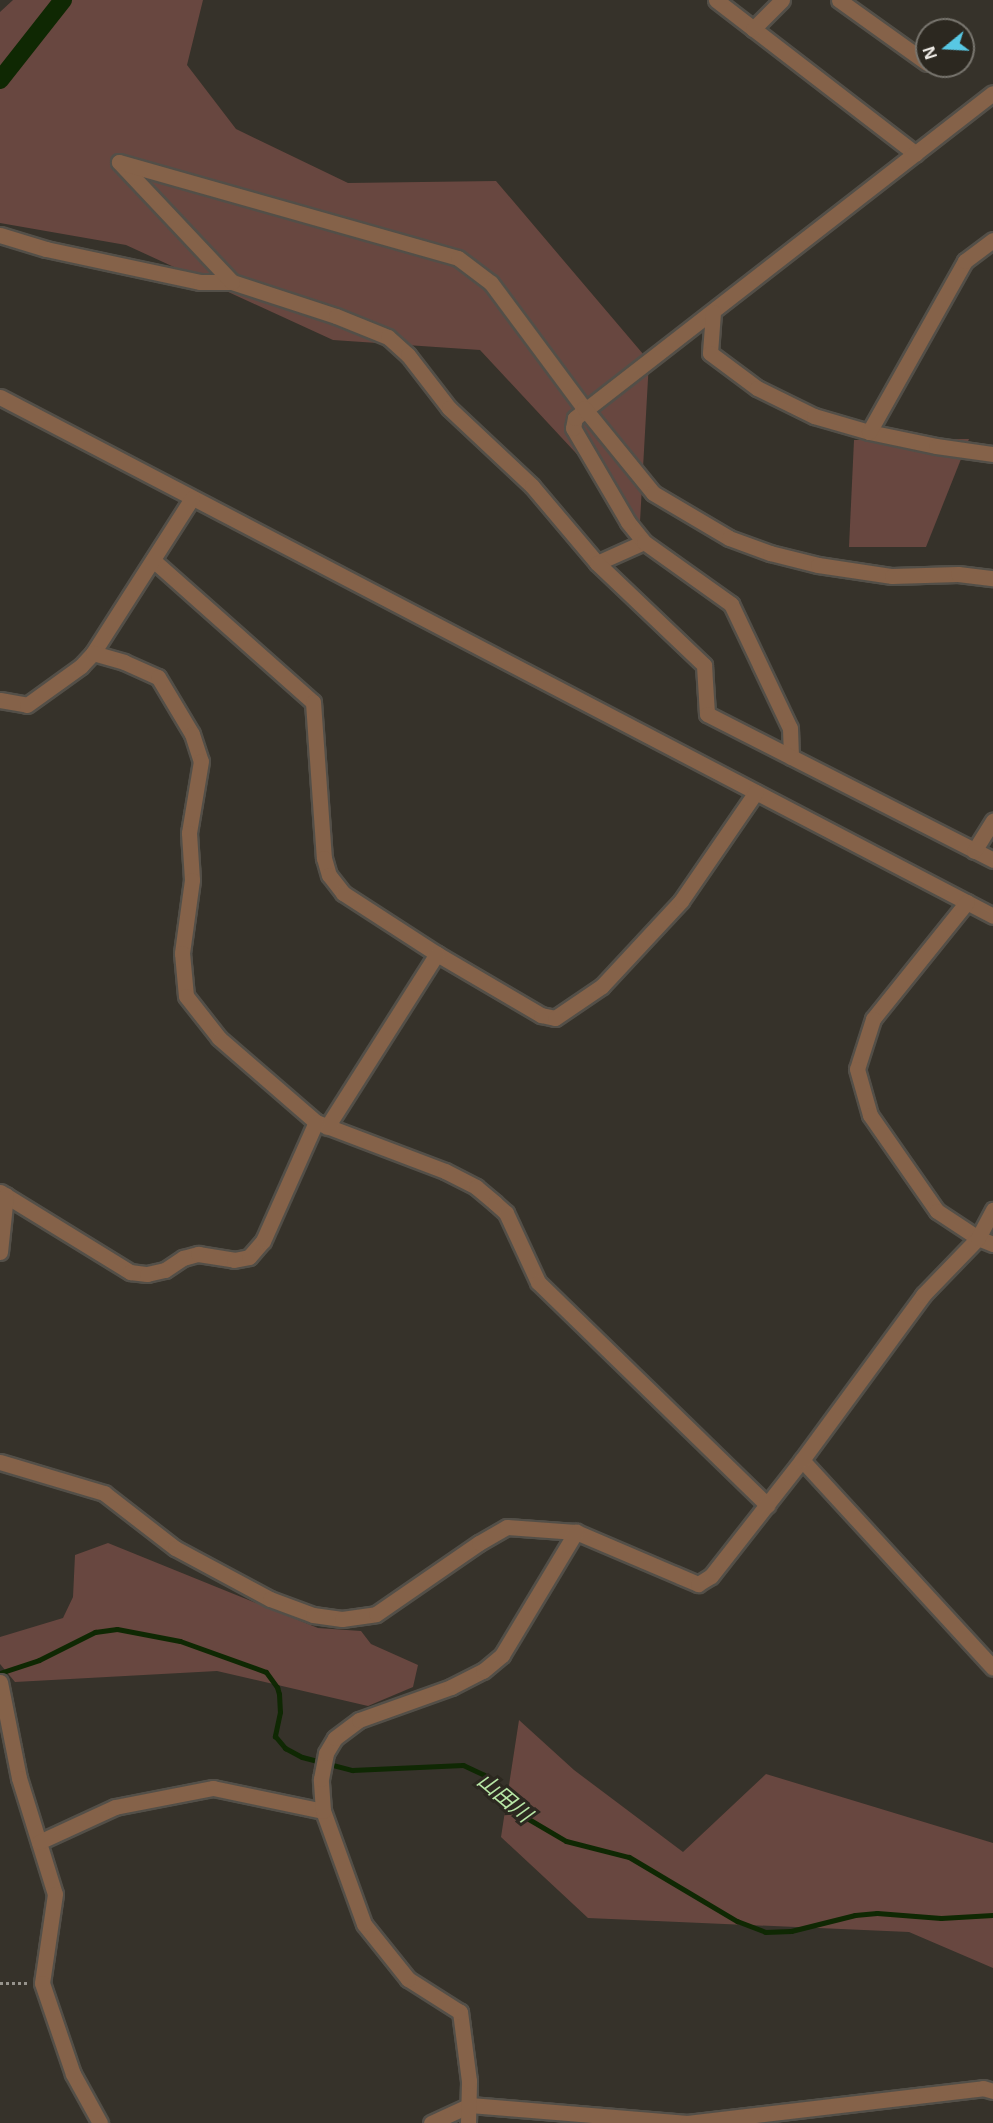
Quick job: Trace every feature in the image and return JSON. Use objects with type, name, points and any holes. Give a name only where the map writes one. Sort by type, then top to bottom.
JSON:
[{"type":"street","points":[[716,0],[915,154]]},
{"type":"street","points":[[753,29],[782,0]]},
{"type":"street","points":[[839,0],[915,55]]},
{"type":"street","points":[[791,757],[790,728],[731,604],[645,542],[628,522],[573,428],[575,418],[584,408],[713,312],[993,93]]},
{"type":"street","points":[[232,282],[119,162],[458,258],[491,283],[584,408],[653,493],[729,538],[780,555],[871,573],[892,576],[958,574],[993,578]]},
{"type":"street","points":[[0,235],[46,249],[200,282],[232,282],[336,316],[387,337],[408,355],[449,408],[532,486],[597,563],[704,664],[707,714],[993,860]]},
{"type":"street","points":[[869,432],[965,261],[993,240]]},
{"type":"street","points":[[977,252],[993,248]]},
{"type":"street","points":[[713,312],[710,352],[747,381],[814,416],[869,432],[936,446],[993,454]]},
{"type":"street","points":[[0,397],[993,916]]},
{"type":"street","points":[[0,700],[27,705],[81,666],[93,653],[192,498]]},
{"type":"street","points":[[597,563],[645,542]]},
{"type":"street","points":[[153,560],[313,702],[324,858],[329,875],[343,893],[436,954],[541,1015],[555,1018],[602,986],[681,901],[756,792]]},
{"type":"street","points":[[93,653],[124,662],[158,677],[192,734],[201,761],[189,833],[192,880],[182,953],[186,996],[219,1038],[322,1125],[392,1149],[445,1171],[476,1186],[489,1197],[506,1213],[538,1282],[767,1505]]},
{"type":"street","points":[[974,851],[993,821]]},
{"type":"street","points":[[967,902],[873,1019],[857,1069],[870,1115],[938,1211],[978,1239],[993,1244]]},
{"type":"street","points":[[0,1252],[3,1194],[130,1272],[147,1274],[165,1270],[183,1258],[198,1254],[234,1260],[249,1257],[263,1241],[322,1125],[436,954]]},
{"type":"street","points":[[0,1462],[104,1493],[175,1548],[270,1599],[313,1615],[342,1619],[376,1614],[479,1543],[507,1527],[576,1532],[698,1584],[711,1576],[802,1460],[897,1327],[923,1295],[978,1239],[993,1210]]},
{"type":"street","points":[[802,1460],[993,1668]]},
{"type":"street","points":[[468,2123],[470,2105],[460,2012],[408,1979],[364,1924],[323,1811],[321,1779],[326,1753],[335,1738],[359,1720],[451,1687],[483,1671],[502,1655],[576,1532]]},
{"type":"street","points":[[0,1682],[19,1778],[55,1894],[42,1983],[73,2074],[100,2123]]},
{"type":"street","points":[[39,1842],[115,1807],[213,1788],[323,1811]]},
{"type":"street","points":[[431,2123],[470,2105],[687,2123],[983,2088],[993,2091]]},
{"type":"path","points":[[0,1983],[42,1983]]},
{"type":"shaded area","points":[[13,0],[203,0],[187,65],[236,129],[348,183],[496,181],[649,361],[640,522],[480,350],[333,340],[126,245],[0,223],[0,12]]},
{"type":"shaded area","points":[[969,439],[926,547],[849,547],[854,440]]},
{"type":"shaded area","points":[[108,1543],[318,1628],[361,1631],[371,1644],[418,1665],[413,1687],[368,1706],[217,1671],[15,1682],[0,1664],[0,1637],[63,1618],[73,1597],[75,1555]]},
{"type":"shaded area","points":[[519,1720],[574,1770],[683,1852],[766,1774],[993,1843],[993,1968],[909,1932],[588,1918],[501,1837]]},
{"type":"waterway","points":[[0,80],[63,0]]},
{"type":"waterway","name":"山田川","points":[[0,1673],[39,1660],[95,1632],[117,1629],[180,1641],[266,1672],[277,1687],[279,1694],[280,1712],[275,1736],[285,1748],[302,1757],[352,1770],[463,1765],[484,1775],[520,1814],[566,1841],[629,1857],[737,1921],[765,1932],[791,1931],[855,1915],[877,1913],[941,1918],[993,1915]]}]
